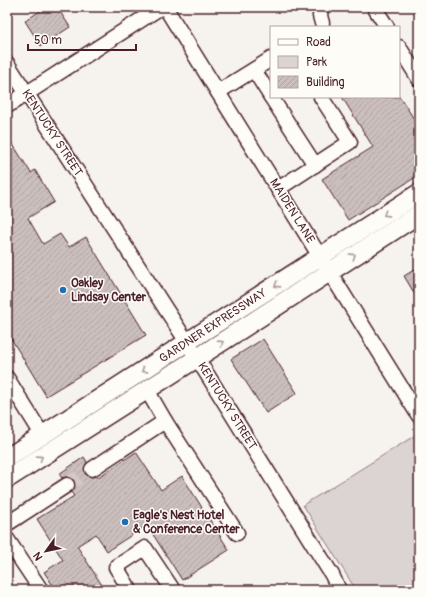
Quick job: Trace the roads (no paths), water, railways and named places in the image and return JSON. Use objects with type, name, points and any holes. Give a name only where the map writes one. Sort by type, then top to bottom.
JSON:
[{"type":"main road","name":"GARDNER EXPRESSWAY","points":[[7,478],[197,358],[419,193]]},
{"type":"main road","name":"GARDNER EXPRESSWAY","points":[[7,458],[187,342],[324,264],[419,214]]},
{"type":"street","points":[[7,106],[162,7]]},
{"type":"street","name":"MAIDEN LANE","points":[[165,7],[419,416]]},
{"type":"street","points":[[321,7],[320,16],[322,23]]},
{"type":"street","points":[[374,7],[386,26]]},
{"type":"street","points":[[400,49],[419,79]]},
{"type":"street","points":[[218,92],[270,60]]},
{"type":"street","name":"KENTUCKY STREET","points":[[7,63],[187,342],[332,575],[339,590]]},
{"type":"street","points":[[254,70],[270,95]]},
{"type":"street","points":[[272,98],[315,165]]},
{"type":"street","points":[[278,189],[350,142],[322,98]]},
{"type":"street","points":[[7,378],[43,436]]},
{"type":"street","points":[[147,390],[165,421],[237,533]]},
{"type":"street","points":[[92,469],[165,421]]},
{"type":"street","points":[[7,524],[67,485]]},
{"type":"street","points":[[7,539],[40,590]]},
{"type":"street","points":[[130,590],[116,568],[145,548],[173,590]]},
{"type":"tunnel","points":[[67,485],[92,469]]},
{"type":"place","name":"Oakley Lindsay Center","points":[[63,290]]},
{"type":"place","name":"Eagle's Nest Hotel & Conference Center","points":[[125,522]]}]
